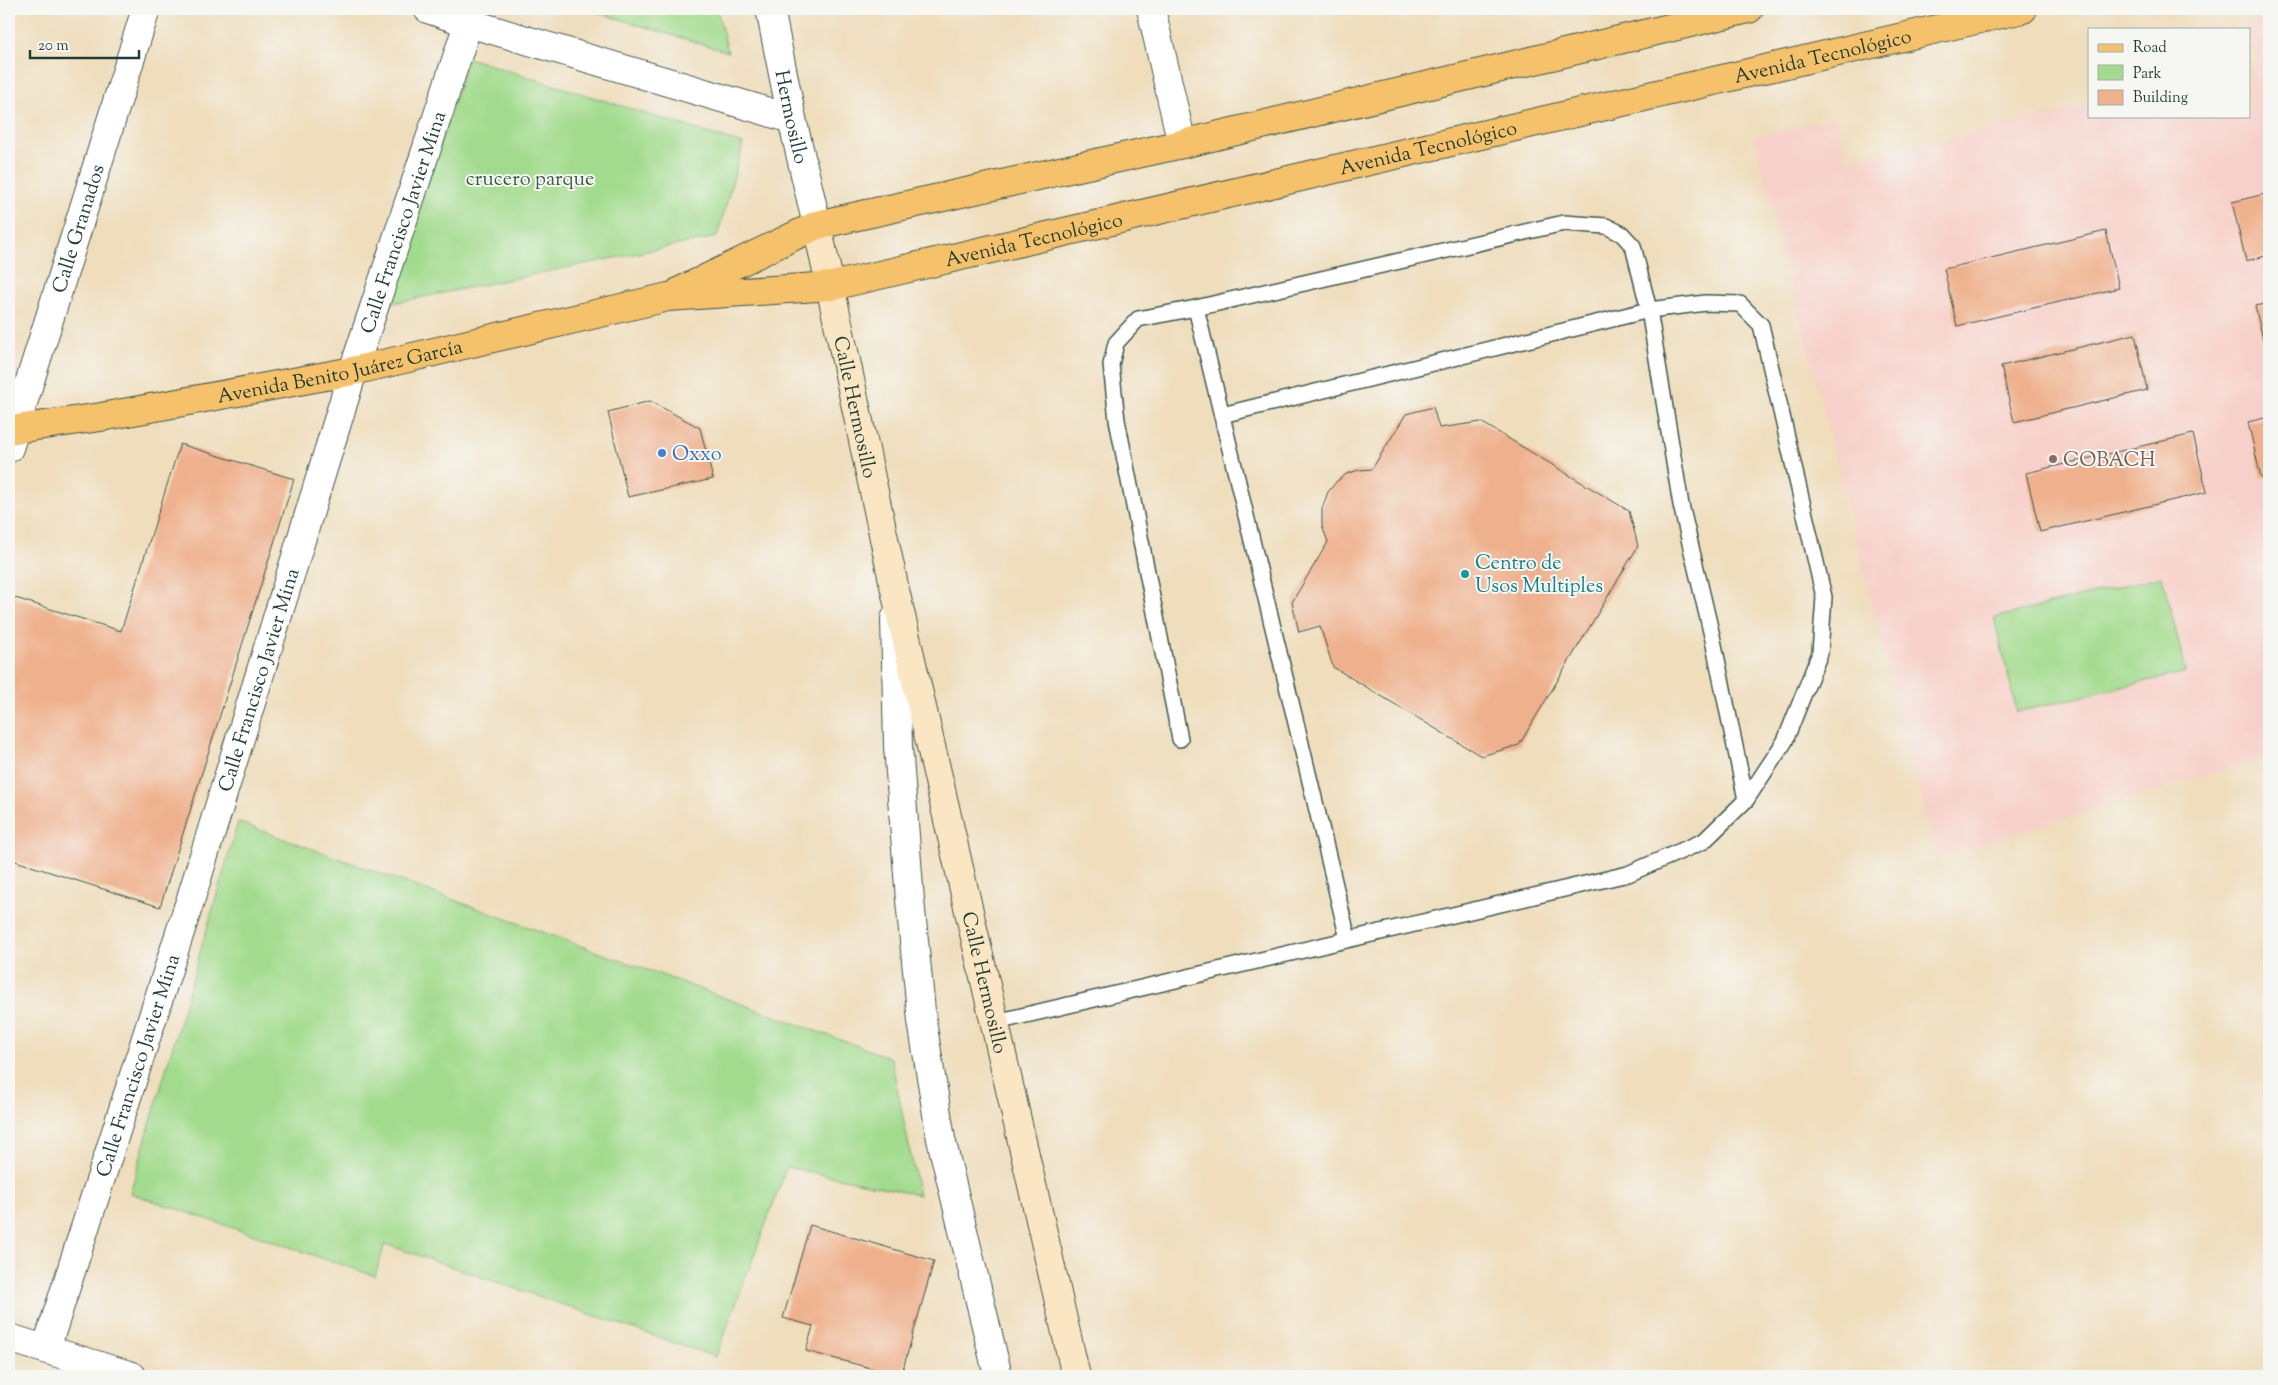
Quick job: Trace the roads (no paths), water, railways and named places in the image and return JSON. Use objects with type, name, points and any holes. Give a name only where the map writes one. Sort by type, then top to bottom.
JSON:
[{"type":"main road","points":[[817,225],[1182,144],[1749,9]]},
{"type":"main road","name":"Avenida Tecnológico","points":[[832,286],[2023,9]]},
{"type":"main road","name":"Avenida Benito Juárez García","points":[[668,297],[817,225]]},
{"type":"main road","name":"Calle Hermosillo","points":[[817,225],[832,286],[894,590],[996,1022],[1076,1376]]},
{"type":"main road","name":"Avenida Benito Juárez García","points":[[11,436],[101,417],[353,371],[668,297],[832,286]]},
{"type":"street","name":"Calle Granados","points":[[11,436],[146,9]]},
{"type":"street","points":[[428,9],[471,16],[792,119]]},
{"type":"street","name":"Hermosillo","points":[[770,9],[792,119],[817,225]]},
{"type":"street","points":[[1152,9],[1182,144]]},
{"type":"street","name":"Calle Francisco Javier Mina","points":[[46,1350],[191,898],[353,371],[471,16]]},
{"type":"street","name":"Calle Hermosillo","points":[[894,590],[898,746],[922,1021],[941,1139],[998,1376]]},
{"type":"street","points":[[9,1338],[132,1376]]},
{"type":"lane","points":[[1180,739],[1117,420],[1111,366],[1116,343],[1138,319],[1196,308],[1564,223],[1606,226],[1622,234],[1633,246],[1649,310],[1681,505],[1713,640],[1746,800]]},
{"type":"lane","points":[[996,1022],[1628,874],[1704,841],[1746,800],[1786,741],[1820,653],[1824,597],[1761,325],[1740,304],[1706,303],[1649,310],[1222,415]]},
{"type":"lane","points":[[1196,308],[1348,939]]},
{"type":"place","name":"Oxxo","points":[[662,453]]},
{"type":"place","name":"COBACH","points":[[2053,459]]},
{"type":"place","name":"Centro de Usos Multiples","points":[[1465,574]]},
{"type":"park label","name":"crucero parque","points":[[530,178]]}]
